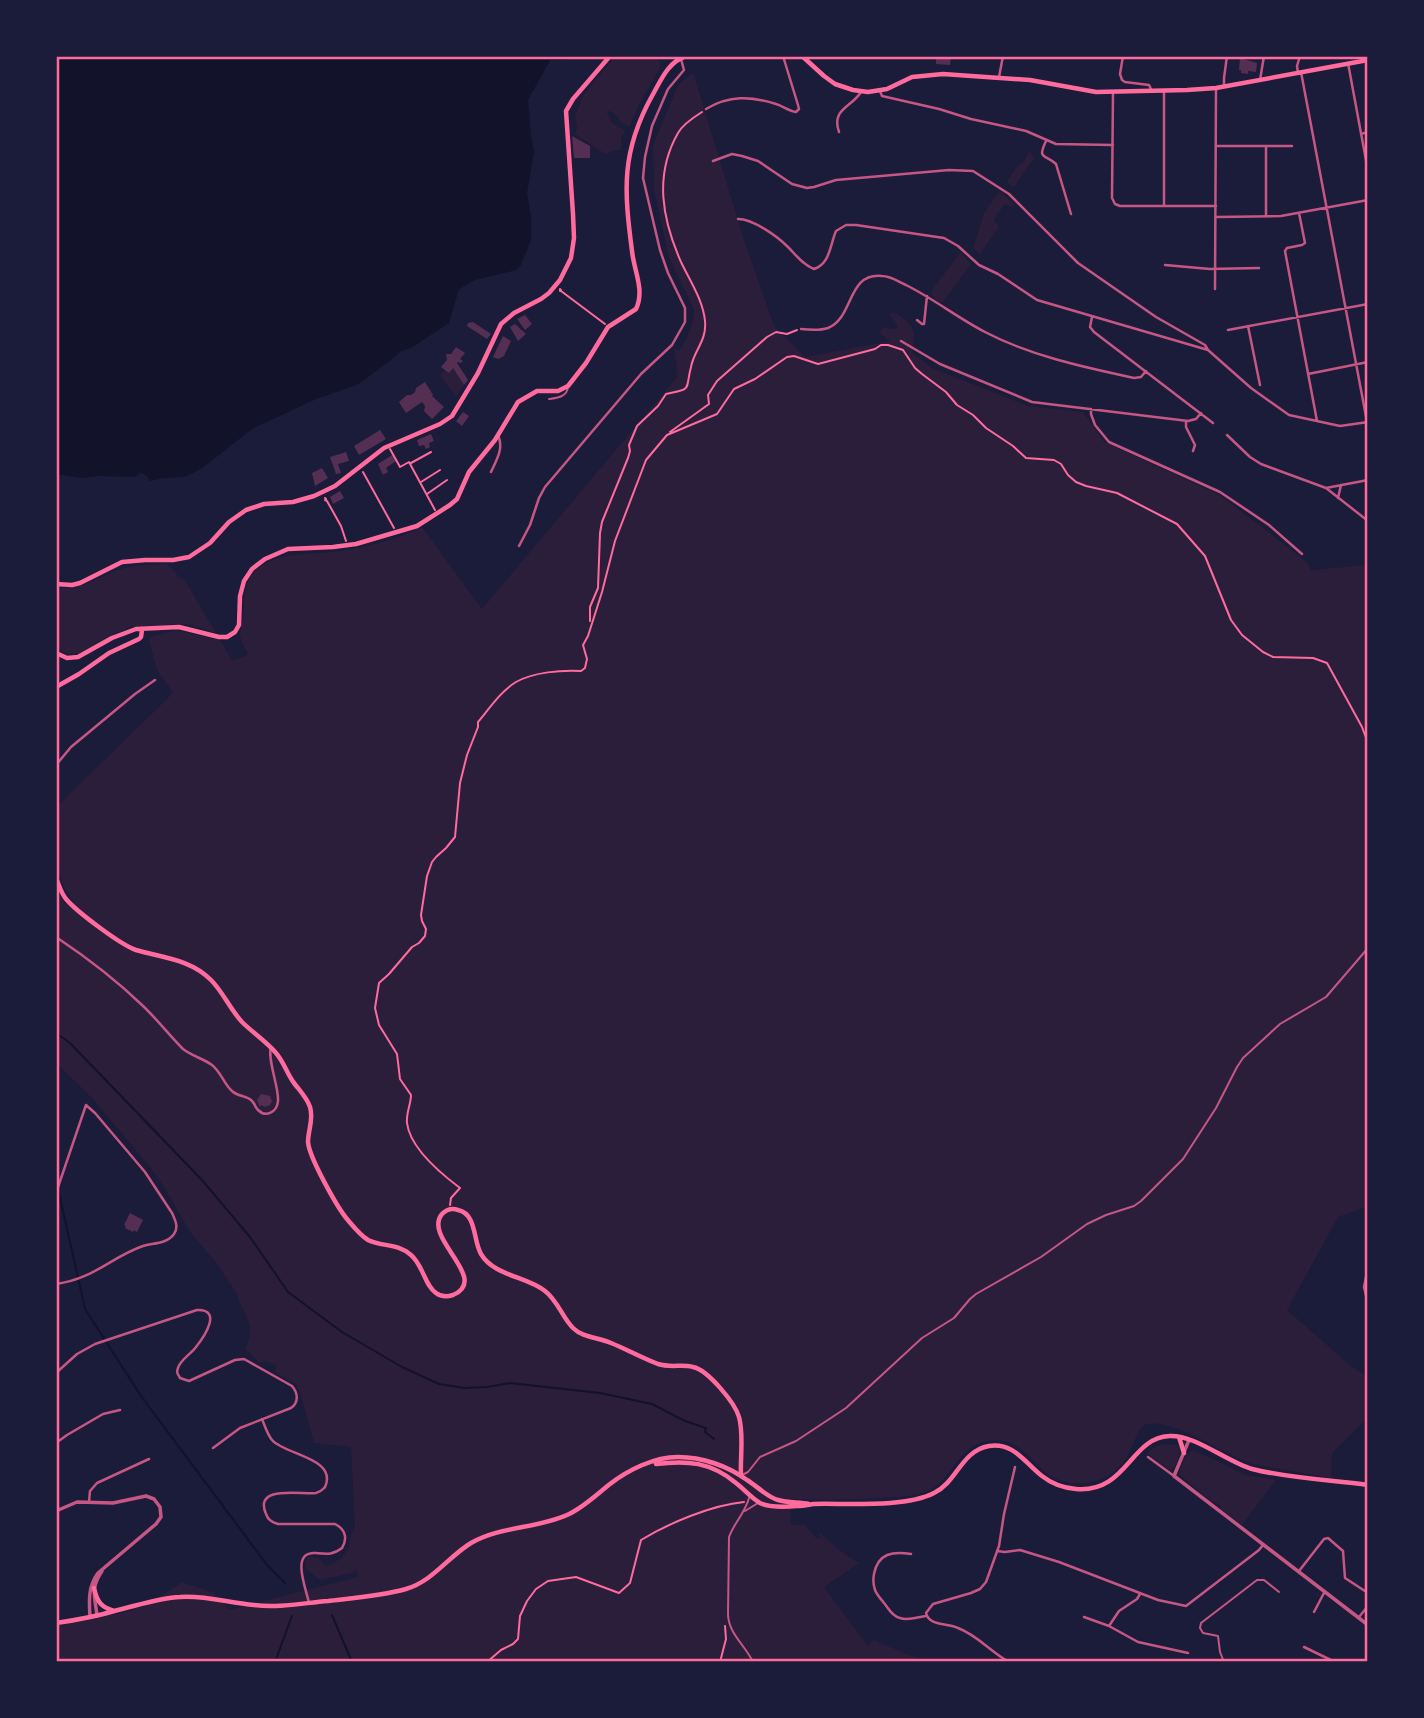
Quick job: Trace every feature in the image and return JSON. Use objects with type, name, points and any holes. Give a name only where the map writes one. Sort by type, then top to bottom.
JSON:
[{"type":"main road","points":[[56,584],[80,583],[122,562],[189,557],[246,510],[264,504],[293,502],[314,496],[335,486],[384,449],[452,416],[478,373],[501,324],[514,313],[549,293],[569,264],[574,234],[566,111],[572,100],[610,56]]},
{"type":"main road","points":[[802,56],[835,84],[861,92],[880,91],[910,77],[950,74],[1035,81],[1094,92],[1216,88],[1368,60]]},
{"type":"main road","points":[[56,653],[67,658],[78,657],[136,629],[176,627],[219,638],[232,635],[239,625],[240,597],[244,581],[261,562],[286,550],[349,545],[407,530],[455,502],[473,466],[498,435],[514,407],[525,397],[542,389],[558,391],[568,386],[608,327],[638,304],[640,290],[632,253],[627,188],[628,162],[640,119],[661,79],[683,57]]},
{"type":"main road","points":[[56,687],[85,671],[109,653],[139,639],[142,630]]},
{"type":"main road","points":[[56,878],[69,902],[122,943],[136,950],[184,962],[205,974],[221,991],[240,1020],[279,1056],[290,1078],[309,1104],[309,1147],[343,1214],[366,1239],[407,1251],[419,1263],[431,1289],[445,1296],[451,1295],[458,1291],[464,1280],[462,1270],[438,1229],[438,1223],[441,1216],[450,1210],[461,1210],[470,1217],[477,1246],[489,1264],[544,1290],[577,1332],[605,1340],[661,1365],[693,1367],[706,1373],[738,1414],[741,1427],[741,1475],[746,1491]]},
{"type":"main road","points":[[56,1623],[180,1597],[202,1597],[269,1606],[388,1593],[415,1586],[480,1538],[569,1514],[621,1476],[667,1458],[690,1457],[708,1461],[741,1475],[778,1500],[809,1504],[867,1504],[926,1497],[946,1485],[971,1454],[995,1446],[1007,1447],[1018,1453],[1055,1484],[1071,1489],[1089,1489],[1114,1478],[1149,1443],[1164,1436],[1178,1436],[1254,1469],[1368,1485]]},
{"type":"main road","points":[[1178,1436],[1184,1453]]},
{"type":"main road","points":[[645,1465],[676,1461],[697,1464],[719,1471],[760,1503],[798,1506],[809,1504]]},
{"type":"main road","points":[[746,1491],[754,1485]]},
{"type":"main road","points":[[760,1503],[764,1497],[762,1491]]},
{"type":"main road","points":[[94,1588],[101,1605],[115,1611]]},
{"type":"street","points":[[706,109],[728,99],[747,98],[796,112],[799,105],[783,56]]},
{"type":"street","points":[[999,78],[1003,56]]},
{"type":"street","points":[[1123,56],[1120,75],[1122,80],[1149,85],[1152,92]]},
{"type":"street","points":[[1224,86],[1227,56]]},
{"type":"street","points":[[1260,80],[1264,56]]},
{"type":"street","points":[[1300,56],[1297,66],[1368,427]]},
{"type":"street","points":[[519,545],[545,487],[641,374],[672,345],[685,323],[685,308],[660,250],[643,178],[652,126],[666,93],[684,69],[683,57]]},
{"type":"street","points":[[1348,63],[1368,171]]},
{"type":"street","points":[[672,70],[677,77]]},
{"type":"street","points":[[1215,289],[1216,88]]},
{"type":"street","points":[[880,91],[882,96],[1027,131],[1046,141],[1062,145],[1113,145]]},
{"type":"street","points":[[1164,91],[1164,206]]},
{"type":"street","points":[[839,132],[837,122],[840,112],[861,92]]},
{"type":"street","points":[[1113,93],[1113,202],[1117,205],[1216,206]]},
{"type":"street","points":[[1361,134],[1368,132]]},
{"type":"street","points":[[1046,141],[1042,155],[1056,166],[1071,214]]},
{"type":"street","points":[[1216,146],[1292,146]]},
{"type":"street","points":[[1266,146],[1266,217]]},
{"type":"street","points":[[713,161],[729,155],[742,156],[758,161],[792,184],[807,188],[836,180],[948,170],[973,171],[1012,196],[1078,263],[1156,317],[1205,345],[1251,388],[1284,413],[1340,426],[1367,422]]},
{"type":"street","points":[[1216,217],[1278,217],[1368,200]]},
{"type":"street","points":[[1299,213],[1305,243],[1285,250],[1317,421]]},
{"type":"street","points":[[738,219],[756,225],[783,242],[806,265],[814,269],[825,262],[836,231],[846,225],[940,237],[956,244],[978,264],[1037,300],[1208,350]]},
{"type":"street","points":[[1165,265],[1215,269],[1259,268]]},
{"type":"street","points":[[801,329],[823,330],[835,324],[861,282],[873,276],[889,277],[927,296],[984,331],[1047,357],[1135,378],[1141,377],[1146,371]]},
{"type":"street","points":[[917,320],[924,324],[927,296]]},
{"type":"street","points":[[1228,330],[1368,304]]},
{"type":"street","points":[[1092,317],[1092,331],[1213,423]]},
{"type":"street","points":[[1248,326],[1260,385]]},
{"type":"street","points":[[901,341],[935,362],[1027,400],[1186,421],[1195,420],[1201,413]]},
{"type":"street","points":[[1308,374],[1368,362]]},
{"type":"street","points":[[1091,410],[1095,425],[1109,442],[1222,493],[1269,525],[1302,554]]},
{"type":"street","points":[[1186,421],[1195,444],[1193,451]]},
{"type":"street","points":[[491,472],[501,443],[498,435]]},
{"type":"street","points":[[1227,435],[1261,464],[1326,488],[1368,521]]},
{"type":"street","points":[[1326,488],[1368,480]]},
{"type":"street","points":[[1338,498],[1341,485]]},
{"type":"street","points":[[56,765],[71,747],[155,680]]},
{"type":"street","points":[[56,937],[93,962],[142,1005],[183,1049],[213,1066],[233,1092],[250,1098],[259,1112],[264,1114],[275,1109],[278,1100],[269,1051],[271,1047]]},
{"type":"street","points":[[56,1193],[86,1105],[145,1172],[172,1213],[176,1229],[166,1241],[141,1247],[82,1279],[56,1284]]},
{"type":"street","points":[[1368,1267],[1364,1282],[1368,1304]]},
{"type":"street","points":[[56,1373],[77,1354],[94,1344],[197,1310],[205,1311],[210,1317],[209,1325],[197,1347],[179,1365],[177,1371],[182,1380],[189,1381],[241,1359],[292,1386],[297,1395],[293,1407],[234,1431],[213,1448]]},
{"type":"street","points":[[56,1443],[103,1414],[120,1410]]},
{"type":"street","points":[[262,1419],[273,1442],[318,1464],[328,1477],[325,1487],[316,1493],[271,1495],[265,1502],[267,1517],[278,1524],[335,1524],[345,1536],[342,1548],[334,1553],[309,1553],[303,1557],[301,1566],[309,1603]]},
{"type":"street","points":[[1174,1476],[1189,1440]]},
{"type":"street","points":[[1149,1457],[1368,1625]]},
{"type":"street","points":[[89,1502],[90,1491],[97,1483],[149,1459]]},
{"type":"street","points":[[926,1616],[927,1610],[936,1603],[971,1593],[983,1586],[997,1552],[1015,1467]]},
{"type":"street","points":[[56,1511],[74,1502],[113,1503],[146,1496],[154,1499],[160,1507],[161,1517],[156,1524],[97,1574],[90,1587],[89,1599],[93,1616]]},
{"type":"street","points":[[1299,1571],[1324,1539],[1328,1538],[1343,1551],[1345,1578],[1368,1593]]},
{"type":"street","points":[[997,1552],[1020,1550],[1059,1562],[1140,1594],[1171,1604],[1188,1605],[1264,1545]]},
{"type":"street","points":[[911,1554],[883,1556],[876,1564],[873,1584],[896,1616],[907,1619],[926,1616]]},
{"type":"street","points":[[93,1616],[94,1588],[104,1569]]},
{"type":"street","points":[[1314,1612],[1325,1591]]},
{"type":"street","points":[[1109,1626],[1119,1611],[1140,1594]]},
{"type":"street","points":[[1359,1618],[1368,1606]]},
{"type":"street","points":[[926,1616],[931,1621],[966,1631],[1009,1662]]},
{"type":"street","points":[[1084,1618],[1109,1626],[1138,1642],[1188,1653]]},
{"type":"street","points":[[1304,1647],[1335,1662]]},
{"type":"lane","points":[[549,399],[563,395],[568,386]]},
{"type":"lane","points":[[741,1475],[747,1473],[761,1456],[796,1441],[843,1410],[922,1338],[954,1318],[976,1294],[1038,1259],[1095,1220],[1139,1203],[1185,1156],[1214,1112],[1243,1058],[1282,1022],[1326,997],[1368,948]]},
{"type":"lane","points":[[86,1105],[88,1100]]},
{"type":"lane","points":[[746,1491],[748,1501],[731,1532],[728,1545],[728,1619],[732,1632],[753,1662]]},
{"type":"lane","points":[[744,1511],[760,1503]]},
{"type":"lane","points":[[1224,1662],[1218,1636],[1203,1633],[1201,1623],[1257,1580],[1264,1580],[1279,1592]]},
{"type":"path","points":[[559,288],[605,324]]},
{"type":"path","points":[[450,1210],[451,1198],[460,1188],[444,1176],[413,1142],[406,1118],[411,1094],[400,1079],[397,1054],[379,1025],[375,1008],[378,987],[412,947],[425,936],[426,929],[421,915],[427,876],[436,856],[454,837],[460,783],[478,722],[516,682],[547,672],[581,671],[585,668],[587,659],[583,645],[602,592],[615,541],[646,460],[667,435],[709,404],[708,395],[717,382],[767,337],[776,332],[788,334],[801,329]]},
{"type":"path","points":[[667,435],[717,414],[734,389],[787,358],[794,356],[818,364],[881,345],[903,350],[917,370],[946,392],[957,405],[1014,446],[1026,458],[1054,460],[1061,464],[1076,482],[1117,493],[1175,523],[1205,556],[1230,619],[1242,634],[1273,657],[1312,658],[1327,663],[1368,743]]},
{"type":"path","points":[[390,449],[400,467],[431,452]]},
{"type":"path","points":[[410,464],[435,511]]},
{"type":"path","points":[[365,469],[362,471],[394,529]]},
{"type":"path","points":[[420,482],[440,470]]},
{"type":"path","points":[[426,494],[447,480]]},
{"type":"path","points":[[323,496],[347,542]]},
{"type":"path","points":[[487,1662],[518,1639],[520,1616],[527,1601],[536,1589],[548,1581],[576,1577],[619,1593],[630,1583],[641,1539],[724,1504],[748,1501]]},
{"type":"path","points":[[720,1662],[726,1639],[726,1624]]},
{"type":"shaded area","points":[[56,56],[573,56],[567,60],[550,60],[528,100],[534,152],[527,193],[531,240],[521,265],[516,270],[475,280],[459,289],[449,323],[411,348],[401,351],[357,385],[316,399],[252,429],[201,469],[184,477],[150,481],[141,473],[134,477],[82,478],[56,474]]},
{"type":"shaded area","points":[[615,56],[661,56],[660,68],[630,126],[622,123],[610,111],[607,112],[612,123],[626,131],[621,137],[621,150],[605,154],[575,134],[575,115],[581,98]]},
{"type":"shaded area","points":[[693,72],[744,240],[774,326],[805,357],[890,341],[880,332],[884,327],[897,328],[890,316],[896,313],[913,330],[912,352],[932,368],[1028,406],[1083,412],[1104,442],[1220,495],[1307,562],[1311,570],[1368,565],[1368,1206],[1338,1217],[1287,1310],[1351,1366],[1368,1377],[1368,1417],[1332,1453],[1331,1478],[1252,1464],[1185,1432],[1159,1424],[1148,1424],[1139,1431],[1122,1464],[1106,1477],[1096,1481],[1075,1483],[1054,1478],[1013,1444],[997,1440],[977,1444],[969,1449],[940,1483],[920,1494],[858,1499],[790,1499],[791,1525],[805,1525],[819,1539],[820,1533],[859,1563],[824,1587],[868,1646],[874,1640],[925,1662],[56,1662],[56,1622],[78,1616],[126,1612],[151,1601],[182,1582],[214,1593],[229,1610],[358,1577],[356,1569],[352,1573],[320,1580],[307,1570],[305,1565],[310,1556],[318,1558],[326,1566],[329,1565],[343,1556],[348,1549],[355,1528],[351,1447],[314,1443],[296,1384],[274,1372],[276,1365],[266,1361],[259,1363],[246,1349],[250,1334],[249,1322],[237,1294],[218,1265],[190,1232],[150,1167],[92,1098],[56,1063],[56,891],[66,904],[74,902],[58,869],[56,807],[173,693],[157,670],[150,637],[179,631],[220,640],[232,660],[248,654],[240,635],[244,597],[248,581],[256,570],[268,562],[295,555],[360,548],[422,527],[482,609],[678,376],[674,349],[679,350],[688,336],[694,310],[669,258],[654,190],[653,145],[678,85]]},
{"type":"shaded area","points":[[1030,151],[1034,158],[1014,187],[1008,180]]},
{"type":"shaded area","points":[[1001,192],[1015,205],[1012,207],[1005,204],[994,219],[999,227],[980,254],[973,248],[984,213]]},
{"type":"shaded area","points":[[960,253],[971,264],[943,302],[940,302],[932,296],[932,290]]},
{"type":"shaded area","points":[[453,368],[464,385],[456,397],[440,375],[445,370],[449,373]]},
{"type":"shaded area","points":[[167,564],[179,578],[184,579],[216,633],[188,624],[132,626],[80,653],[68,654],[56,649],[56,587],[82,585],[127,567]]},
{"type":"shaded area","points":[[1164,1444],[1177,1445],[1180,1448],[1179,1458],[1170,1470],[1147,1453]]},
{"type":"shaded area","points":[[1193,1450],[1247,1475],[1276,1480],[1242,1525],[1180,1475],[1183,1461]]},
{"type":"building","points":[[936,56],[951,56],[950,65],[936,64]]},
{"type":"building","points":[[1240,58],[1257,63],[1256,72],[1241,73]]},
{"type":"building","points":[[572,136],[590,146],[590,158],[574,158]]},
{"type":"building","points":[[525,315],[532,324],[525,330],[517,319]]},
{"type":"building","points":[[473,322],[491,334],[487,339],[467,326]]},
{"type":"building","points":[[515,324],[526,334],[518,341],[510,327]]},
{"type":"building","points":[[503,336],[511,341],[504,356],[498,359],[493,357]]},
{"type":"building","points":[[456,347],[465,353],[460,359],[463,361],[457,363],[468,380],[464,385],[453,368],[449,373],[441,367],[447,360],[446,354],[451,354]]},
{"type":"building","points":[[425,382],[432,396],[444,407],[432,419],[424,411],[422,402],[406,413],[399,402]]},
{"type":"building","points":[[463,412],[469,416],[462,426],[456,421]]},
{"type":"building","points":[[380,430],[386,439],[359,455],[354,446]]},
{"type":"building","points":[[431,434],[434,441],[429,443],[430,447],[426,449],[424,445],[419,446],[417,440]]},
{"type":"building","points":[[346,452],[349,461],[338,464],[341,473],[336,474],[330,457]]},
{"type":"building","points":[[392,455],[396,461],[386,468],[388,472],[383,475],[378,464]]},
{"type":"building","points":[[322,468],[328,478],[315,486],[312,473]]},
{"type":"building","points":[[340,491],[344,498],[333,504],[330,497]]},
{"type":"building","points":[[261,1094],[270,1096],[270,1105],[260,1107],[257,1100]]},
{"type":"building","points":[[130,1213],[143,1220],[137,1232],[125,1228]]},
{"type":"waterway","points":[[56,1033],[70,1043],[202,1180],[250,1237],[288,1292],[342,1332],[402,1367],[439,1384],[464,1388],[510,1383],[600,1393],[652,1404],[685,1421],[706,1428],[705,1432],[714,1439]]},
{"type":"waterway","points":[[59,1193],[85,1309],[141,1396],[267,1565],[285,1583]]},
{"type":"waterway","points":[[332,1615],[352,1662]]},
{"type":"waterway","points":[[275,1662],[292,1616]]}]
